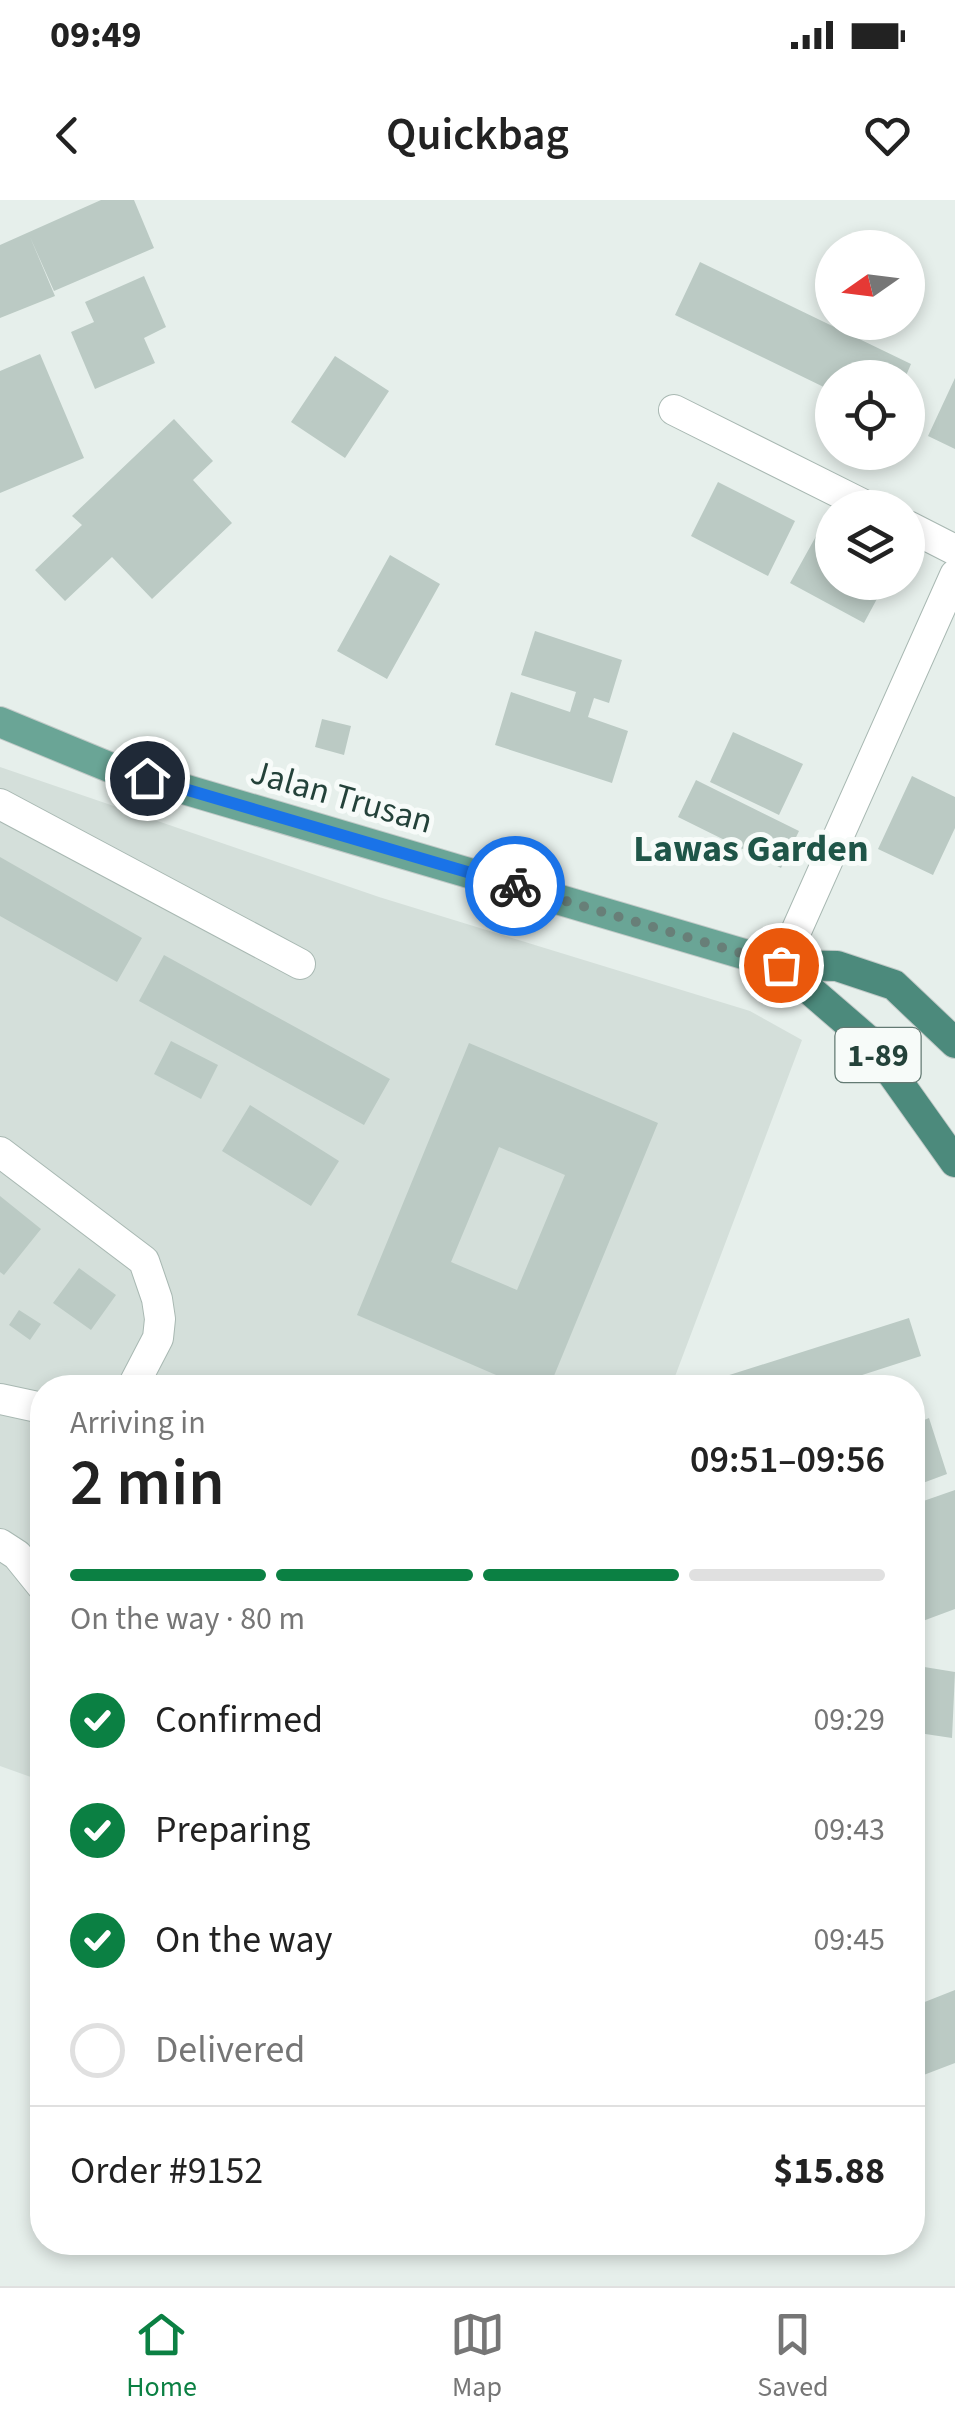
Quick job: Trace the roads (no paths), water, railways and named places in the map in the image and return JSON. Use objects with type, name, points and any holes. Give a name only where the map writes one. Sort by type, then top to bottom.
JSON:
[{"type":"highway","name":"Jalan Trusan","points":[[781,965],[836,966],[894,985],[955,1042]]},
{"type":"highway","name":"Jalan Trusan","points":[[781,965],[869,1041],[955,1162]]},
{"type":"main road","name":"Jalan Trusan","points":[[2,728],[110,766],[781,965]]},
{"type":"street","points":[[674,410],[834,490]]},
{"type":"street","points":[[925,535],[955,550]]},
{"type":"street","points":[[781,965],[955,575]]},
{"type":"street","points":[[0,804],[300,964]]},
{"type":"street","points":[[0,1152],[144,1261],[160,1319],[158,1338],[139,1375]]},
{"type":"street","points":[[0,1399],[30,1405]]},
{"type":"street","points":[[0,1544],[17,1555],[30,1571]]},
{"type":"district","name":"Lawas Garden","points":[[751,848]]}]
